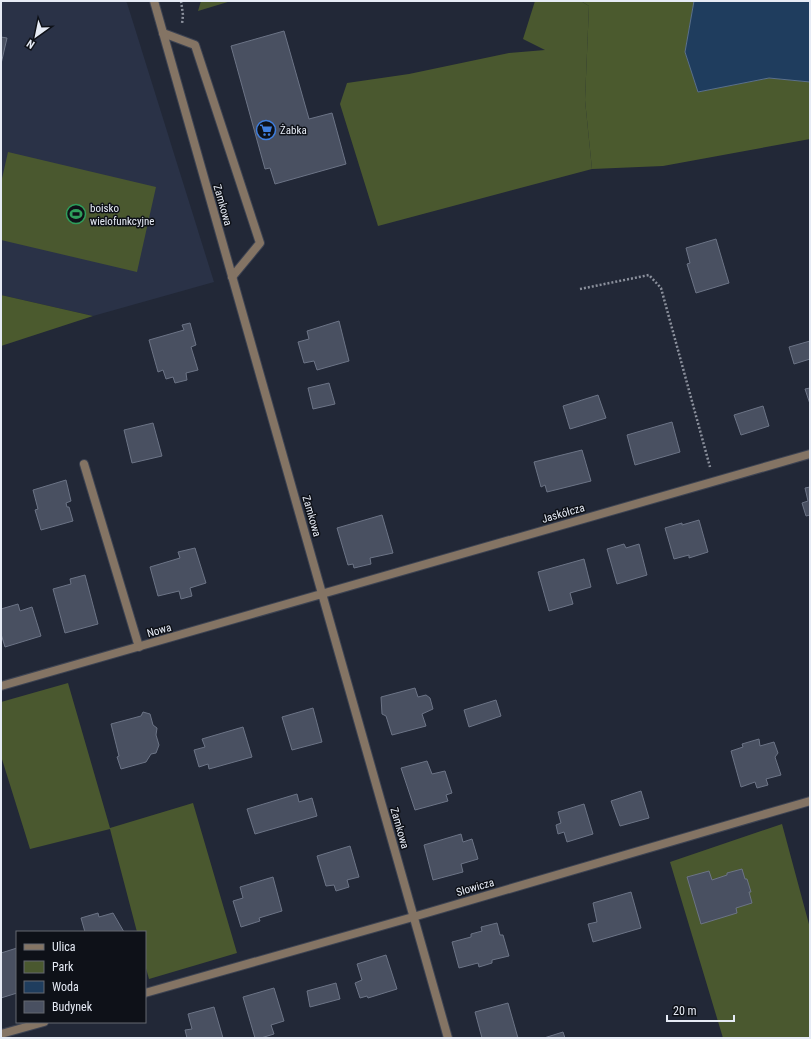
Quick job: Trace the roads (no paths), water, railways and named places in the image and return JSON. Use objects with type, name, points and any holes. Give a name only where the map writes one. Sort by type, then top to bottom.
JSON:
[{"type":"street","name":"Zamkowa","points":[[154,1],[448,1038]]},
{"type":"street","points":[[163,33],[195,45],[260,243],[232,277]]},
{"type":"street","name":"Jaskółcza","points":[[323,594],[810,454]]},
{"type":"street","points":[[84,464],[139,647]]},
{"type":"street","name":"Nowa","points":[[1,686],[323,594]]},
{"type":"street","name":"Słowicza","points":[[146,993],[413,917],[810,801]]},
{"type":"street","points":[[1,1034],[40,1023]]},
{"type":"water","points":[[694,1],[810,1],[810,82],[769,78],[698,92],[685,52]]},
{"type":"place","name":"Żabka","points":[[266,130]]},
{"type":"place","name":"boisko wielofunkcyjne","points":[[76,214]]}]
